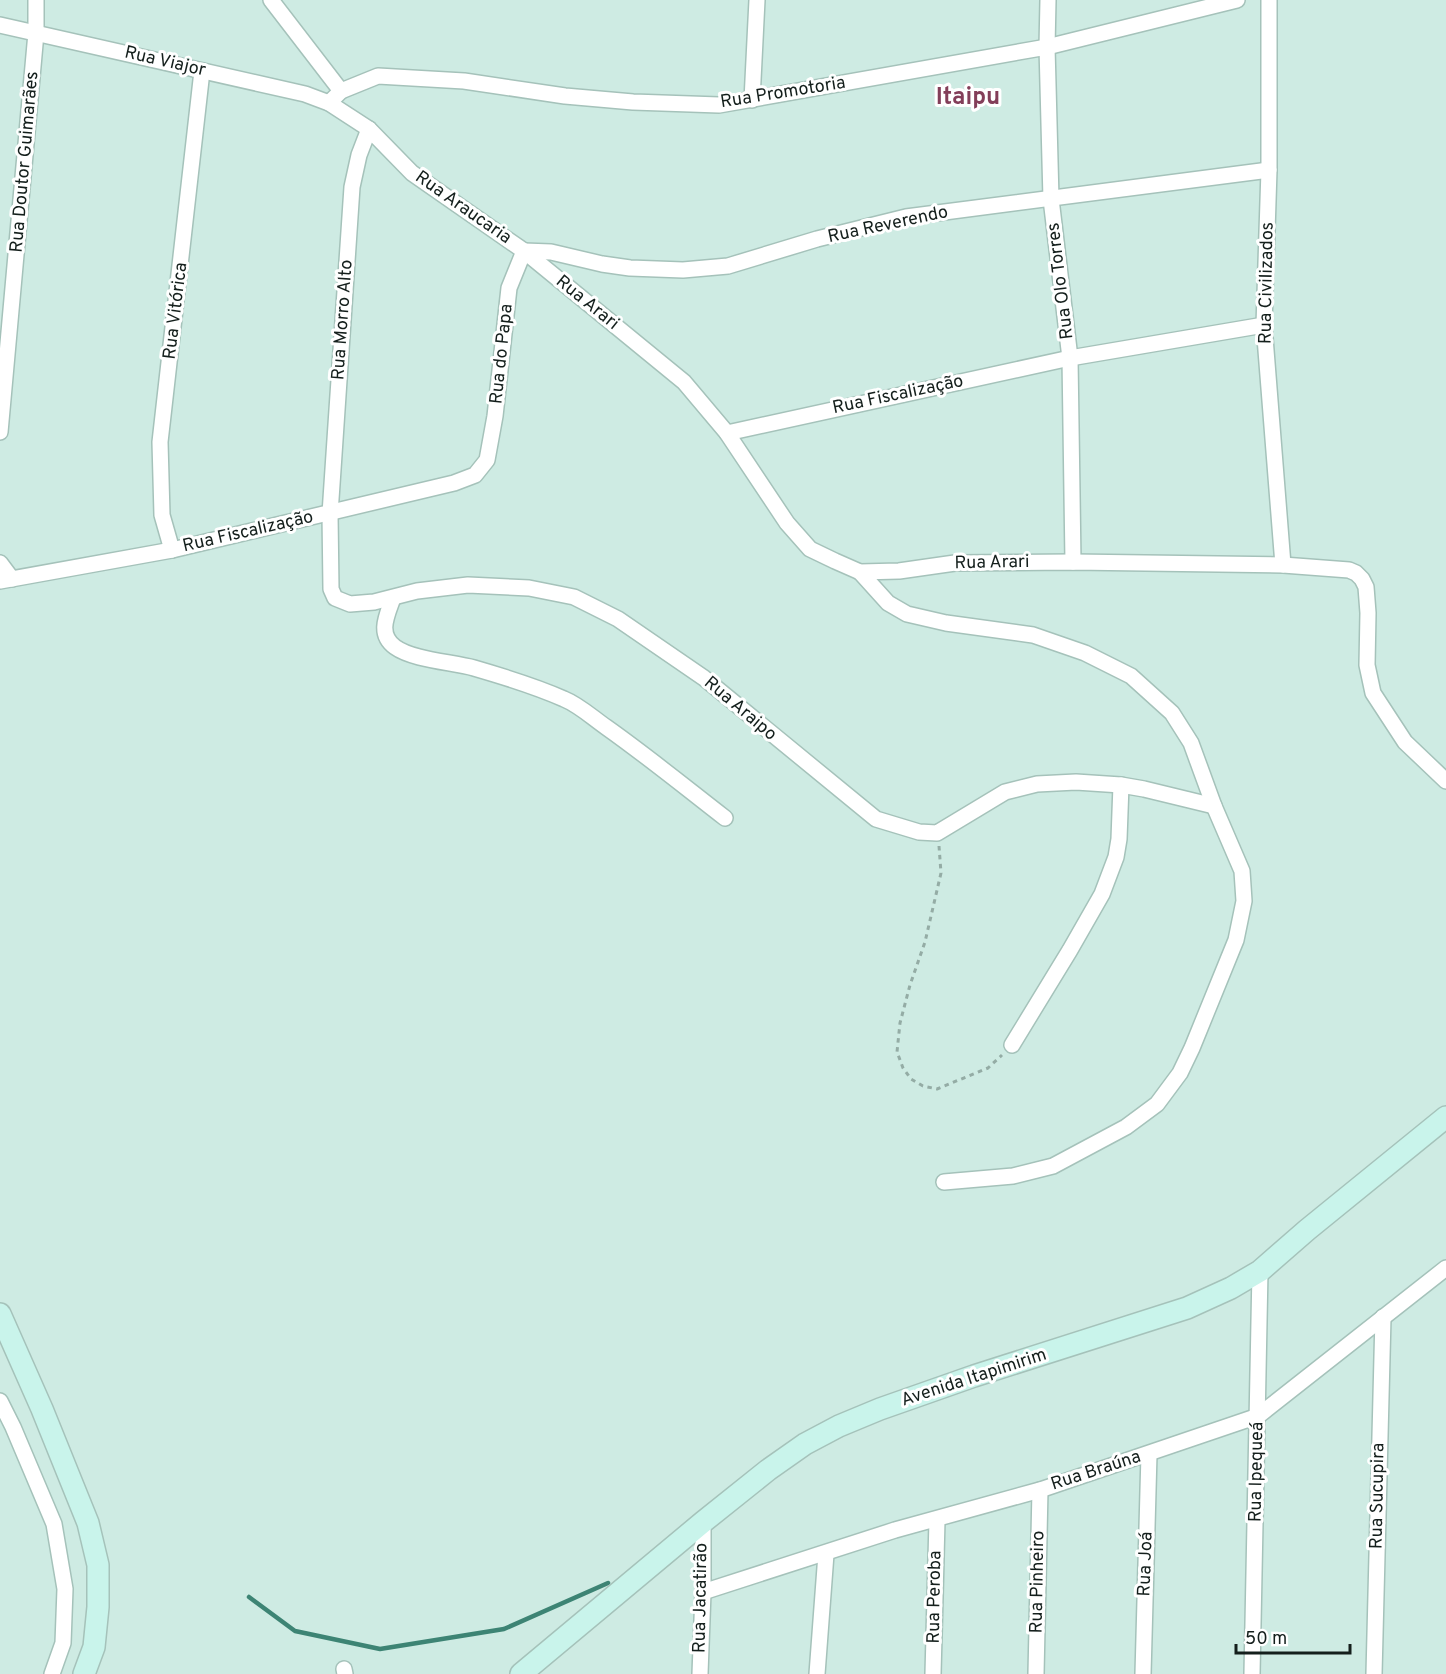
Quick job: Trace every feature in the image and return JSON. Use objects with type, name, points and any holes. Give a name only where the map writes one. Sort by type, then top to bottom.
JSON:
[{"type":"main road","name":"Avenida Itapimirim","points":[[521,1674],[703,1522],[805,1444],[839,1426],[880,1409],[974,1376],[1187,1308],[1231,1288],[1260,1271],[1446,1117]]},
{"type":"main road","points":[[2,1323],[88,1523],[98,1565],[98,1607],[94,1647],[84,1674]]},
{"type":"street","name":"Rua Doutor Guimarães","points":[[0,432],[36,33],[36,0]]},
{"type":"street","points":[[272,0],[341,91]]},
{"type":"street","points":[[752,100],[757,0]]},
{"type":"street","name":"Rua Olo Torres","points":[[1048,0],[1051,199],[1070,358],[1073,562]]},
{"type":"street","name":"Rua Promotoria","points":[[329,103],[341,91],[378,76],[406,76],[464,81],[565,96],[633,102],[719,105],[1047,47],[1237,0]]},
{"type":"street","name":"Rua Civilizados","points":[[1269,0],[1269,170],[1264,325],[1283,565]]},
{"type":"street","name":"Rua Viajor","points":[[0,25],[305,94],[329,103]]},
{"type":"street","name":"Rua Vitórica","points":[[172,549],[162,514],[160,442],[202,71]]},
{"type":"street","name":"Rua Araucaria","points":[[329,103],[369,129],[412,173],[524,250],[551,252],[630,268],[683,270],[728,266]]},
{"type":"street","name":"Rua Morro Alto","points":[[330,514],[352,187],[359,155],[369,129]]},
{"type":"street","points":[[1051,199],[1269,170]]},
{"type":"street","name":"Rua Reverendo","points":[[728,266],[817,239],[906,217],[1051,199]]},
{"type":"street","name":"Rua Arari","points":[[524,250],[684,382],[727,433],[787,523],[810,549],[860,572],[899,571],[955,563],[1073,562],[1283,565],[1349,570],[1356,573],[1366,587],[1367,665],[1373,693],[1405,742],[1446,781]]},
{"type":"street","name":"Rua do Papa","points":[[488,460],[510,288],[524,250]]},
{"type":"street","points":[[1070,358],[1264,325]]},
{"type":"street","name":"Rua Fiscalização","points":[[727,433],[1070,358]]},
{"type":"street","name":"Rua Fiscalização","points":[[6,580],[172,549],[330,514],[454,483],[475,475],[488,460]]},
{"type":"street","name":"Rua Araipo","points":[[330,514],[331,589],[335,598],[350,604],[374,602],[417,591],[468,585],[529,588],[574,597],[618,619],[704,678],[876,819],[919,832],[937,833]]},
{"type":"street","points":[[0,563],[6,580]]},
{"type":"street","points":[[860,572],[888,603],[907,614],[946,623],[1033,635],[1085,652],[1131,676],[1172,713],[1191,743],[1214,806],[1242,871],[1244,901],[1236,940],[1192,1048],[1180,1072],[1157,1104],[1126,1127],[1053,1166],[1013,1176],[944,1182]]},
{"type":"street","points":[[393,598],[384,623],[384,630],[390,643],[396,648],[429,659],[483,671],[568,700],[642,752],[725,818]]},
{"type":"street","points":[[937,833],[1005,792],[1037,784],[1076,782],[1121,785],[1214,806]]},
{"type":"street","points":[[1012,1045],[1102,894],[1116,857],[1121,785]]},
{"type":"street","name":"Rua Braúna","points":[[703,1592],[826,1554],[894,1530],[1040,1490],[1258,1416],[1446,1268]]},
{"type":"street","name":"Rua Ipequeá","points":[[1252,1674],[1260,1271]]},
{"type":"street","name":"Rua Sucupira","points":[[1374,1674],[1383,1317]]},
{"type":"street","points":[[0,1401],[54,1524],[65,1589],[63,1643],[52,1674]]},
{"type":"street","name":"Rua Joá","points":[[1143,1674],[1149,1454]]},
{"type":"street","name":"Rua Pinheiro","points":[[1036,1674],[1040,1490]]},
{"type":"street","name":"Rua Peroba","points":[[933,1674],[937,1520]]},
{"type":"street","name":"Rua Jacatirão","points":[[700,1674],[703,1522]]},
{"type":"street","points":[[817,1674],[826,1554]]},
{"type":"path","points":[[937,833],[941,873],[926,942],[910,984],[900,1023],[897,1052],[903,1068],[911,1079],[923,1086],[937,1089],[988,1068],[1012,1045]]},
{"type":"waterway","points":[[249,1597],[295,1631],[380,1649],[504,1629],[608,1583]]},
{"type":"district","name":"Itaipu","points":[[968,98]]}]
